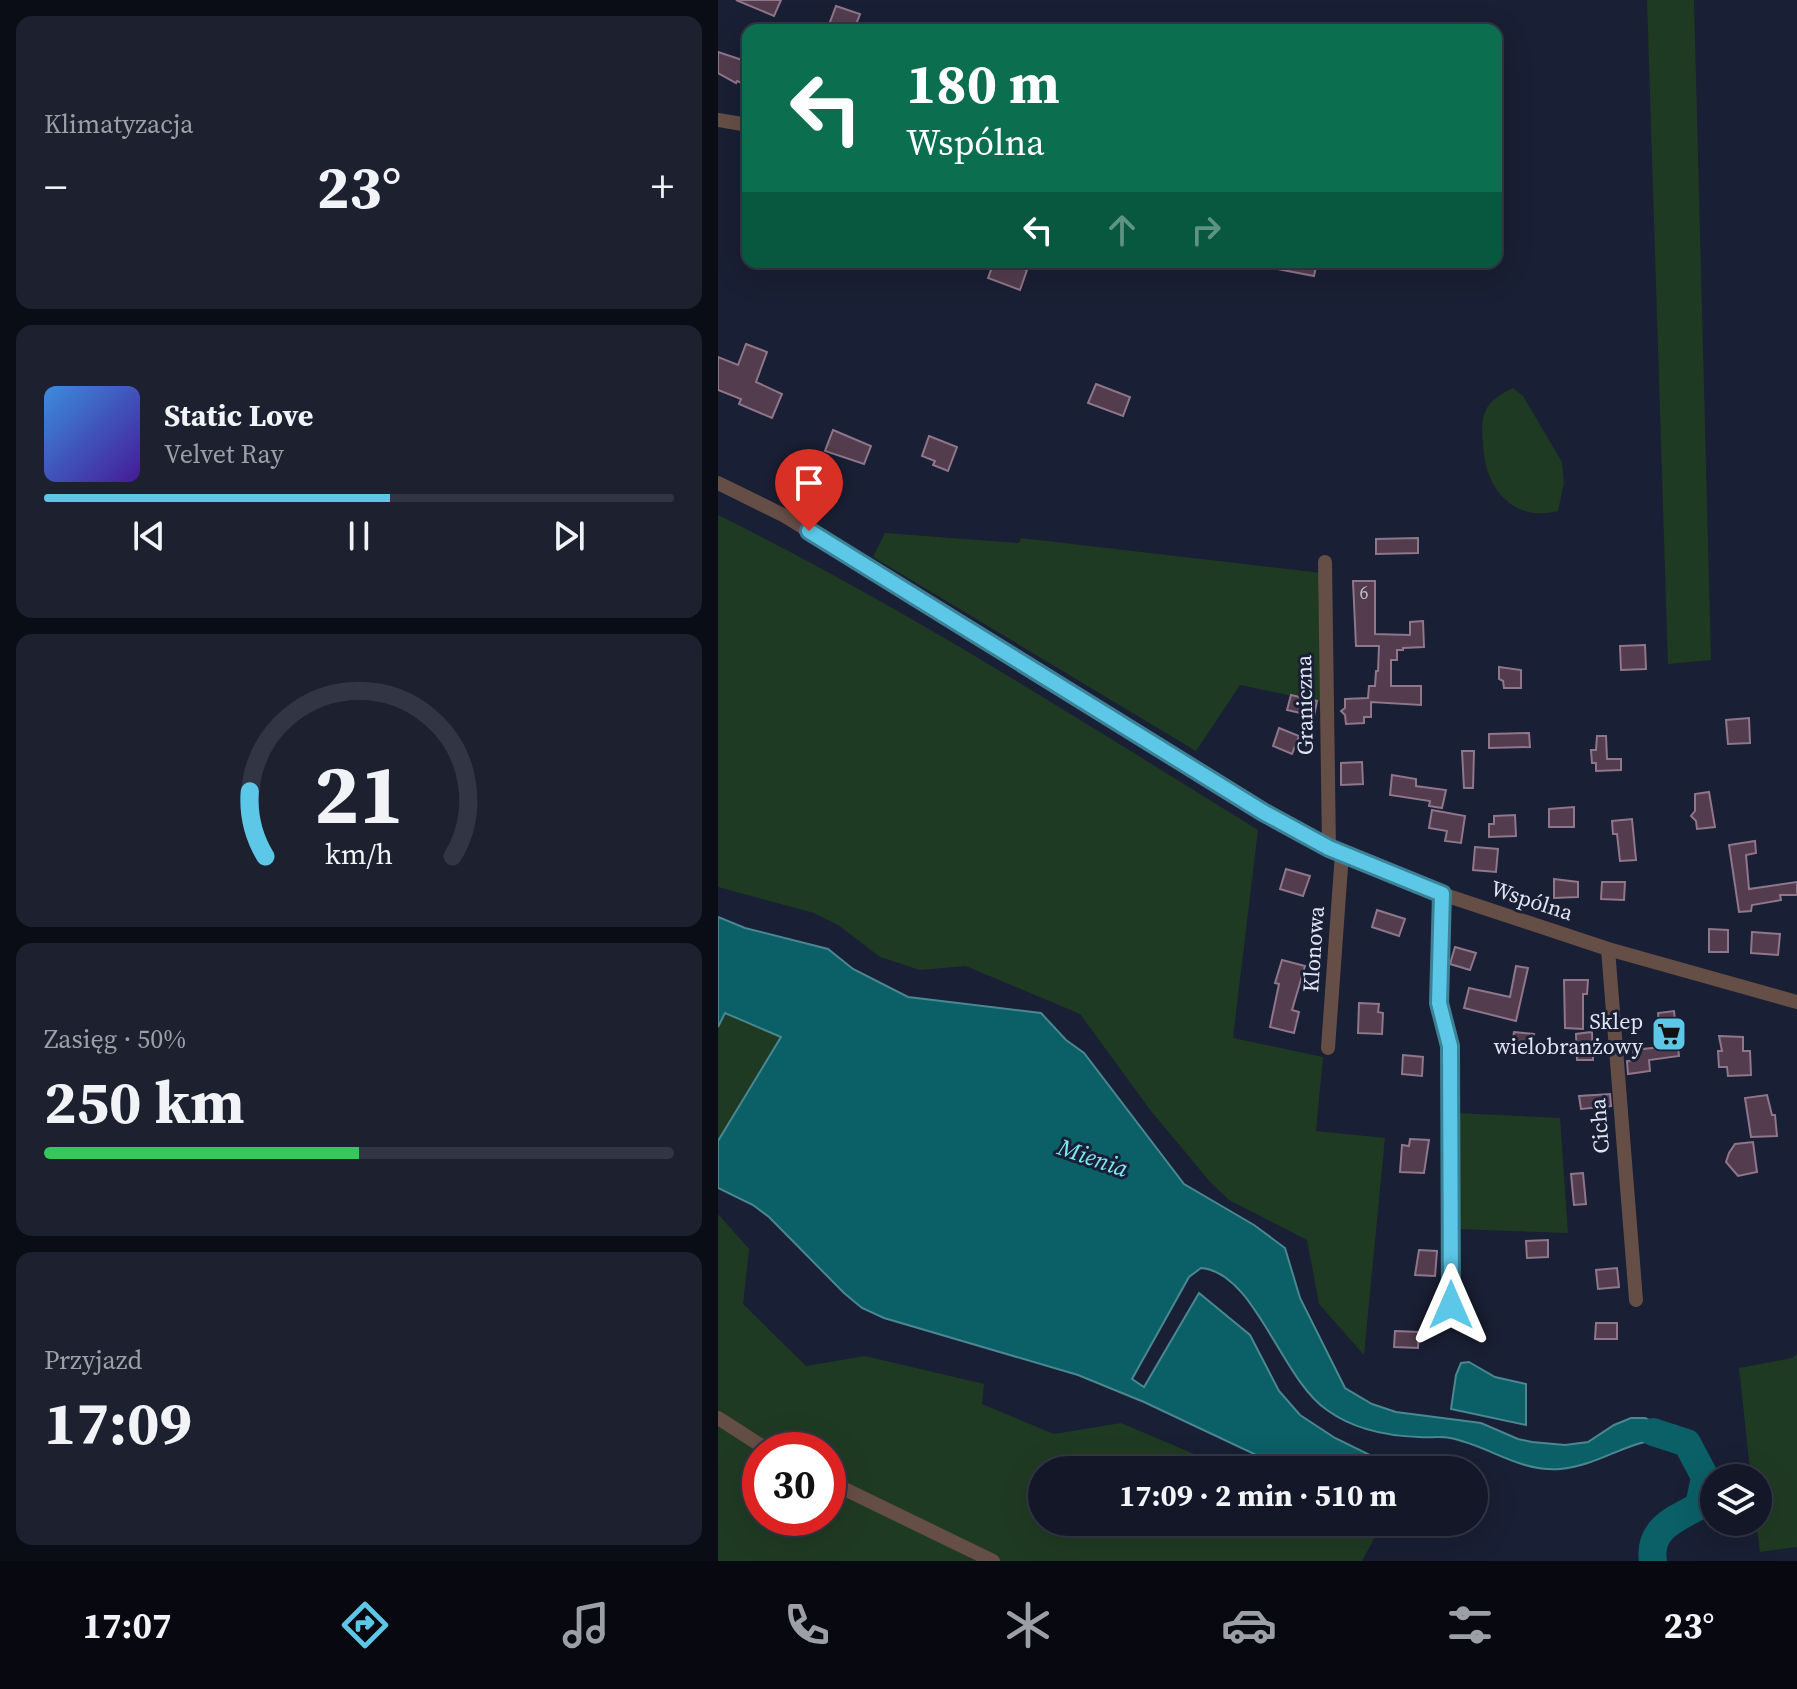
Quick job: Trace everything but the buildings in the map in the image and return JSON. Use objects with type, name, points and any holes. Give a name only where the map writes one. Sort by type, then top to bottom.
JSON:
[{"type":"street","points":[[718,120],[742,124]]},
{"type":"street","name":"Wspólna","points":[[718,483],[785,516],[1263,812],[1335,850],[1442,894],[1608,949],[1797,1002]]},
{"type":"street","name":"Graniczna","points":[[1325,562],[1335,850]]},
{"type":"street","name":"Klonowa","points":[[1328,1048],[1335,850]]},
{"type":"street","points":[[1442,894],[1439,1003],[1450,1046],[1451,1305]]},
{"type":"street","name":"Cicha","points":[[1608,949],[1636,1300]]},
{"type":"street","points":[[718,1418],[742,1433]]},
{"type":"street","points":[[846,1490],[993,1561]]},
{"type":"shaded area","points":[[1647,0],[1694,0],[1711,660],[1668,664]]},
{"type":"shaded area","points":[[1513,388],[1523,396],[1562,462],[1564,483],[1558,511],[1527,512],[1514,506],[1495,487],[1489,474],[1483,440],[1484,415],[1493,400]]},
{"type":"shaded area","points":[[718,515],[925,627],[1258,830],[1233,1038],[1323,1057],[1316,1131],[1385,1138],[1364,1355],[1319,1304],[1307,1240],[1229,1200],[1211,1183],[1151,1111],[1080,1014],[966,966],[920,970],[880,957],[838,925],[814,913],[718,887]]},
{"type":"shaded area","points":[[885,533],[1019,543],[1021,538],[1321,573],[1321,702],[1240,685],[1196,751],[873,557]]},
{"type":"shaded area","points":[[724,1013],[781,1037],[718,1141],[718,1028]]},
{"type":"shaded area","points":[[1456,1113],[1560,1118],[1568,1233],[1456,1229]]},
{"type":"shaded area","points":[[718,1214],[749,1249],[743,1304],[806,1366],[865,1356],[984,1384],[982,1404],[1054,1434],[1121,1423],[1199,1456],[1028,1456],[1028,1536],[1376,1536],[1362,1561],[718,1561]]},
{"type":"shaded area","points":[[1797,1354],[1797,1547],[1760,1552],[1758,1536],[1772,1536],[1772,1464],[1749,1464],[1739,1368],[1792,1358]]},
{"type":"water","name":"Mienia","points":[[718,917],[745,928],[828,949],[853,969],[908,997],[1041,1013],[1066,1040],[1084,1053],[1184,1184],[1254,1225],[1285,1248],[1300,1298],[1345,1388],[1372,1404],[1396,1412],[1481,1423],[1532,1442],[1565,1445],[1588,1442],[1631,1418],[1645,1418],[1676,1426],[1697,1441],[1670,1448],[1658,1439],[1573,1467],[1545,1469],[1517,1462],[1464,1441],[1395,1435],[1359,1427],[1337,1417],[1311,1395],[1237,1288],[1220,1274],[1201,1268],[1189,1277],[1132,1379],[1144,1387],[1199,1293],[1250,1335],[1279,1391],[1300,1415],[1335,1438],[1372,1456],[1258,1456],[1144,1402],[1078,1375],[884,1318],[862,1308],[844,1293],[769,1217],[753,1205],[718,1188],[718,1141],[781,1037],[725,1013],[718,1027]]},
{"type":"water","points":[[1469,1362],[1495,1377],[1526,1384],[1526,1425],[1451,1409],[1456,1375],[1461,1363]]},
{"type":"waterway","points":[[1653,1432],[1687,1443],[1705,1477],[1699,1506],[1665,1526],[1659,1533],[1653,1561]]},
{"type":"place","name":"Sklep wielobranżowy","points":[[1669,1034]]},
{"type":"route","points":[[809,531],[1263,812],[1329,848],[1442,894],[1439,1003],[1450,1046],[1451,1305]]}]
